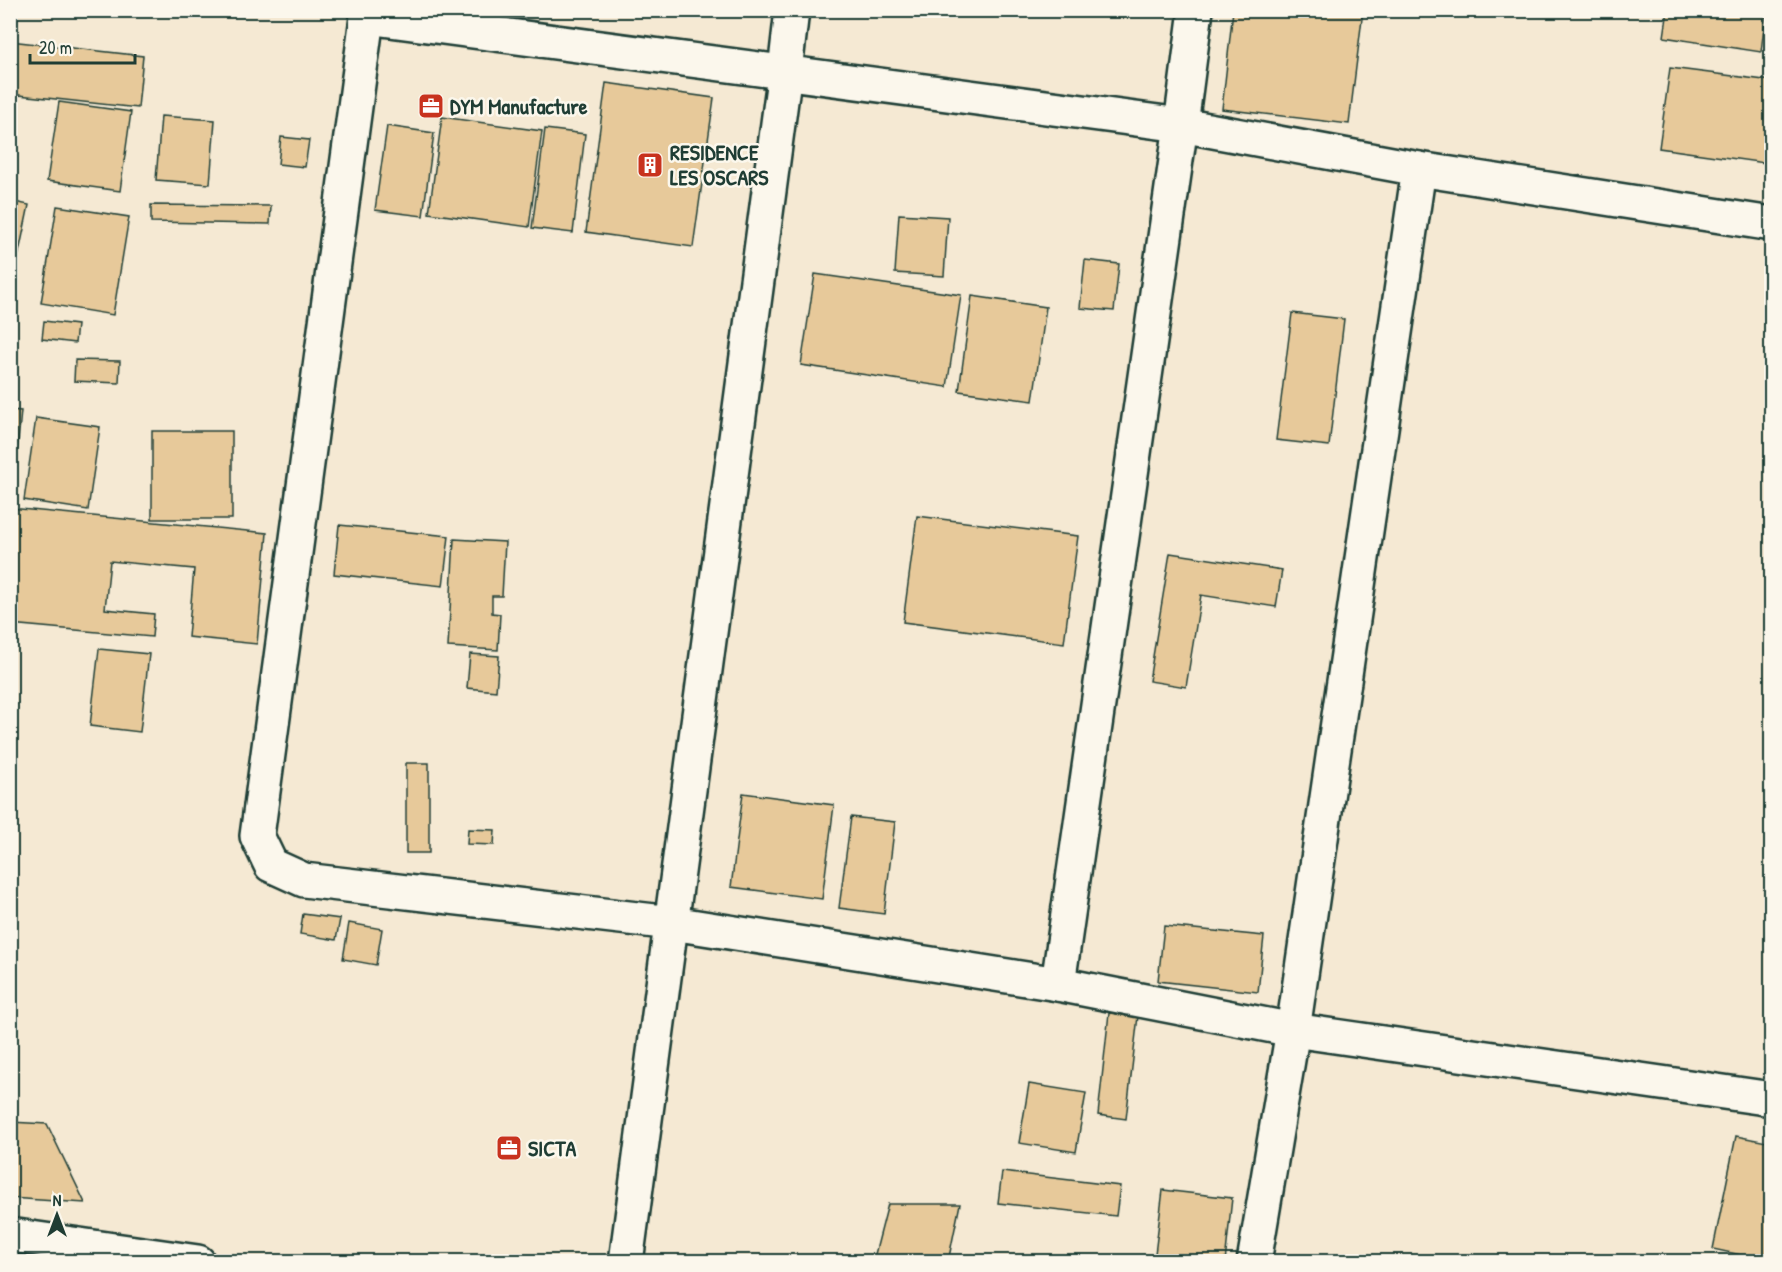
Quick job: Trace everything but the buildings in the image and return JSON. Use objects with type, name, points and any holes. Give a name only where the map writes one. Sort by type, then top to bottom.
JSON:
[{"type":"street","points":[[626,1262],[792,10]]},
{"type":"street","points":[[1058,984],[1196,10]]},
{"type":"street","points":[[1772,224],[1419,169],[1181,125],[368,14],[257,836],[271,865],[304,880],[672,923],[1058,984],[1293,1030],[1772,1098]]},
{"type":"street","points":[[1254,1262],[1293,1030],[1419,169]]},
{"type":"street","points":[[10,1235],[198,1262]]},
{"type":"place","name":"DYM Manufacture","points":[[431,106]]},
{"type":"place","name":"RESIDENCE LES OSCARS","points":[[650,165]]},
{"type":"place","name":"SICTA","points":[[509,1148]]}]
